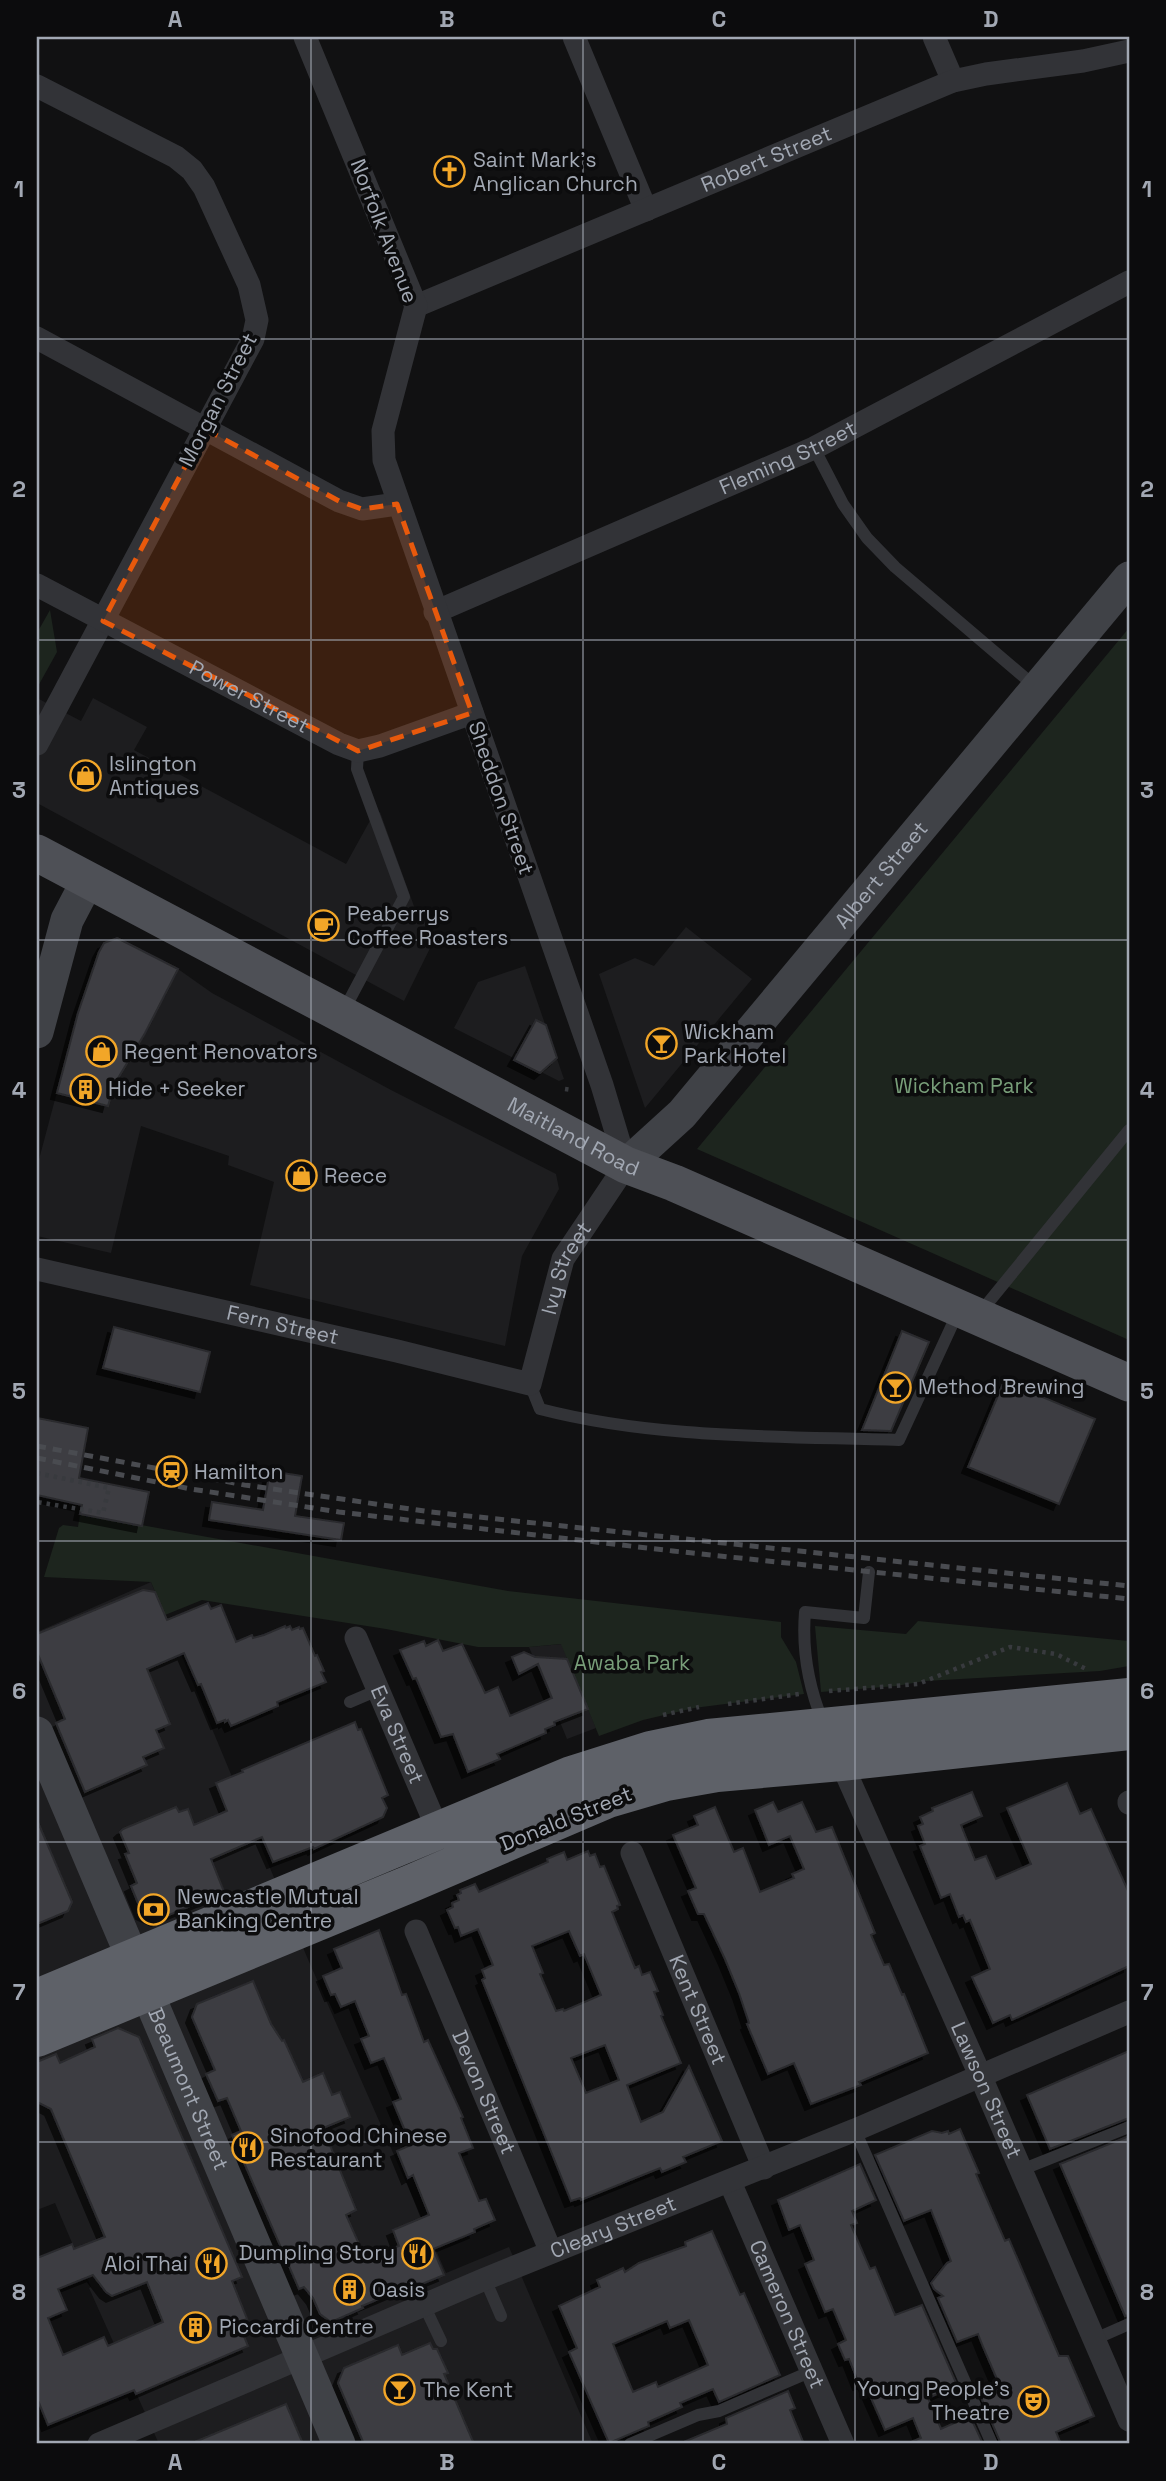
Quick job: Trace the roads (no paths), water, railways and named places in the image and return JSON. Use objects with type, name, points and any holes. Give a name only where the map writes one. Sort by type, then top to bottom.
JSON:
[{"type":"highway","name":"Donald Street","points":[[37,2038],[139,1975],[438,1830],[571,1775],[650,1750],[708,1738],[825,1725],[1129,1697]]},
{"type":"highway","points":[[825,1725],[841,1762]]},
{"type":"highway","name":"Donald Street","points":[[37,1997],[139,1975],[412,1883],[608,1798],[666,1782],[717,1773],[1129,1731]]},
{"type":"main road","name":"Albert Street","points":[[617,1179],[682,1114],[1129,578]]},
{"type":"main road","name":"Maitland Road","points":[[37,853],[341,1015],[617,1179],[674,1183],[1129,1382]]},
{"type":"main road","points":[[37,1032],[66,920],[88,880]]},
{"type":"main road","name":"Beaumont Street","points":[[37,1733],[339,2444]]},
{"type":"street","name":"Norfolk Avenue","points":[[305,37],[416,306],[383,431]]},
{"type":"street","points":[[574,37],[646,210]]},
{"type":"street","points":[[934,37],[953,81]]},
{"type":"street","name":"Robert Street","points":[[416,306],[953,81],[1083,61],[1129,51]]},
{"type":"street","name":"Morgan Street","points":[[37,86],[176,158],[192,170],[204,187],[248,285],[257,320],[253,339],[37,744]]},
{"type":"street","name":"Fleming Street","points":[[435,612],[814,448],[1129,282]]},
{"type":"street","points":[[37,338],[339,501],[362,509],[397,504]]},
{"type":"street","name":"Sheddon Street","points":[[383,431],[384,460],[397,504],[602,1085],[617,1179]]},
{"type":"street","name":"Power Street","points":[[37,585],[339,744],[358,751]]},
{"type":"street","points":[[358,751],[380,746],[472,713]]},
{"type":"street","name":"Ivy Street","points":[[530,1384],[563,1259],[594,1209],[617,1179]]},
{"type":"street","name":"Fern Street","points":[[37,1269],[530,1384]]},
{"type":"street","name":"Eva Street","points":[[356,1638],[438,1830]]},
{"type":"street","name":"Lawson Street","points":[[841,1762],[1129,2420]]},
{"type":"street","name":"Kent Street","points":[[632,1853],[764,2168]]},
{"type":"street","name":"Devon Street","points":[[416,1931],[551,2252]]},
{"type":"street","name":"Cleary Street","points":[[99,2444],[485,2279],[764,2168],[1129,2012]]},
{"type":"street","name":"Cameron Street","points":[[730,2182],[842,2444]]},
{"type":"lane","points":[[814,448],[843,504],[867,538],[895,567],[1037,688]]},
{"type":"lane","points":[[341,1015],[404,897],[357,769],[358,751]]},
{"type":"lane","points":[[530,1384],[540,1409],[655,1429],[718,1434],[899,1440],[969,1312],[1129,1130]]},
{"type":"lane","points":[[825,1725],[811,1693],[805,1612],[863,1618],[869,1572]]},
{"type":"lane","points":[[350,1702],[378,1690]]},
{"type":"lane","points":[[1021,2170],[1129,2127]]},
{"type":"lane","points":[[855,2130],[992,2444]]},
{"type":"lane","points":[[485,2279],[501,2316]]},
{"type":"lane","points":[[424,2305],[441,2342]]},
{"type":"lane","points":[[1095,2339],[1129,2324]]},
{"type":"lane","points":[[630,2444],[698,2415],[719,2411],[812,2371]]},
{"type":"railway","points":[[37,1446],[245,1485],[431,1512],[1129,1586]]},
{"type":"railway","points":[[37,1458],[191,1489],[339,1512],[673,1551],[1129,1599]]},
{"type":"place","name":"Saint Mark's Anglican Church","points":[[450,172]]},
{"type":"place","name":"Islington Antiques","points":[[86,776]]},
{"type":"place","name":"Peaberrys Coffee Roasters","points":[[324,926]]},
{"type":"place","name":"Wickham Park Hotel","points":[[661,1044]]},
{"type":"place","name":"Regent Renovators","points":[[101,1052]]},
{"type":"place","name":"Hide + Seeker","points":[[85,1089]]},
{"type":"place","name":"Reece","points":[[301,1176]]},
{"type":"place","name":"Method Brewing","points":[[895,1387]]},
{"type":"place","name":"Hamilton","points":[[171,1472]]},
{"type":"place","name":"Newcastle Mutual Banking Centre","points":[[154,1909]]},
{"type":"place","name":"Sinofood Chinese Restaurant","points":[[247,2148]]},
{"type":"place","name":"Dumpling Story","points":[[418,2253]]},
{"type":"place","name":"Aloi Thai","points":[[211,2264]]},
{"type":"place","name":"Oasis","points":[[349,2290]]},
{"type":"place","name":"Piccardi Centre","points":[[196,2327]]},
{"type":"place","name":"The Kent","points":[[400,2390]]},
{"type":"place","name":"Young People’s Theatre","points":[[1033,2401]]},
{"type":"park label","name":"Wickham Park","points":[[964,1086]]},
{"type":"park label","name":"Awaba Park","points":[[632,1663]]}]
